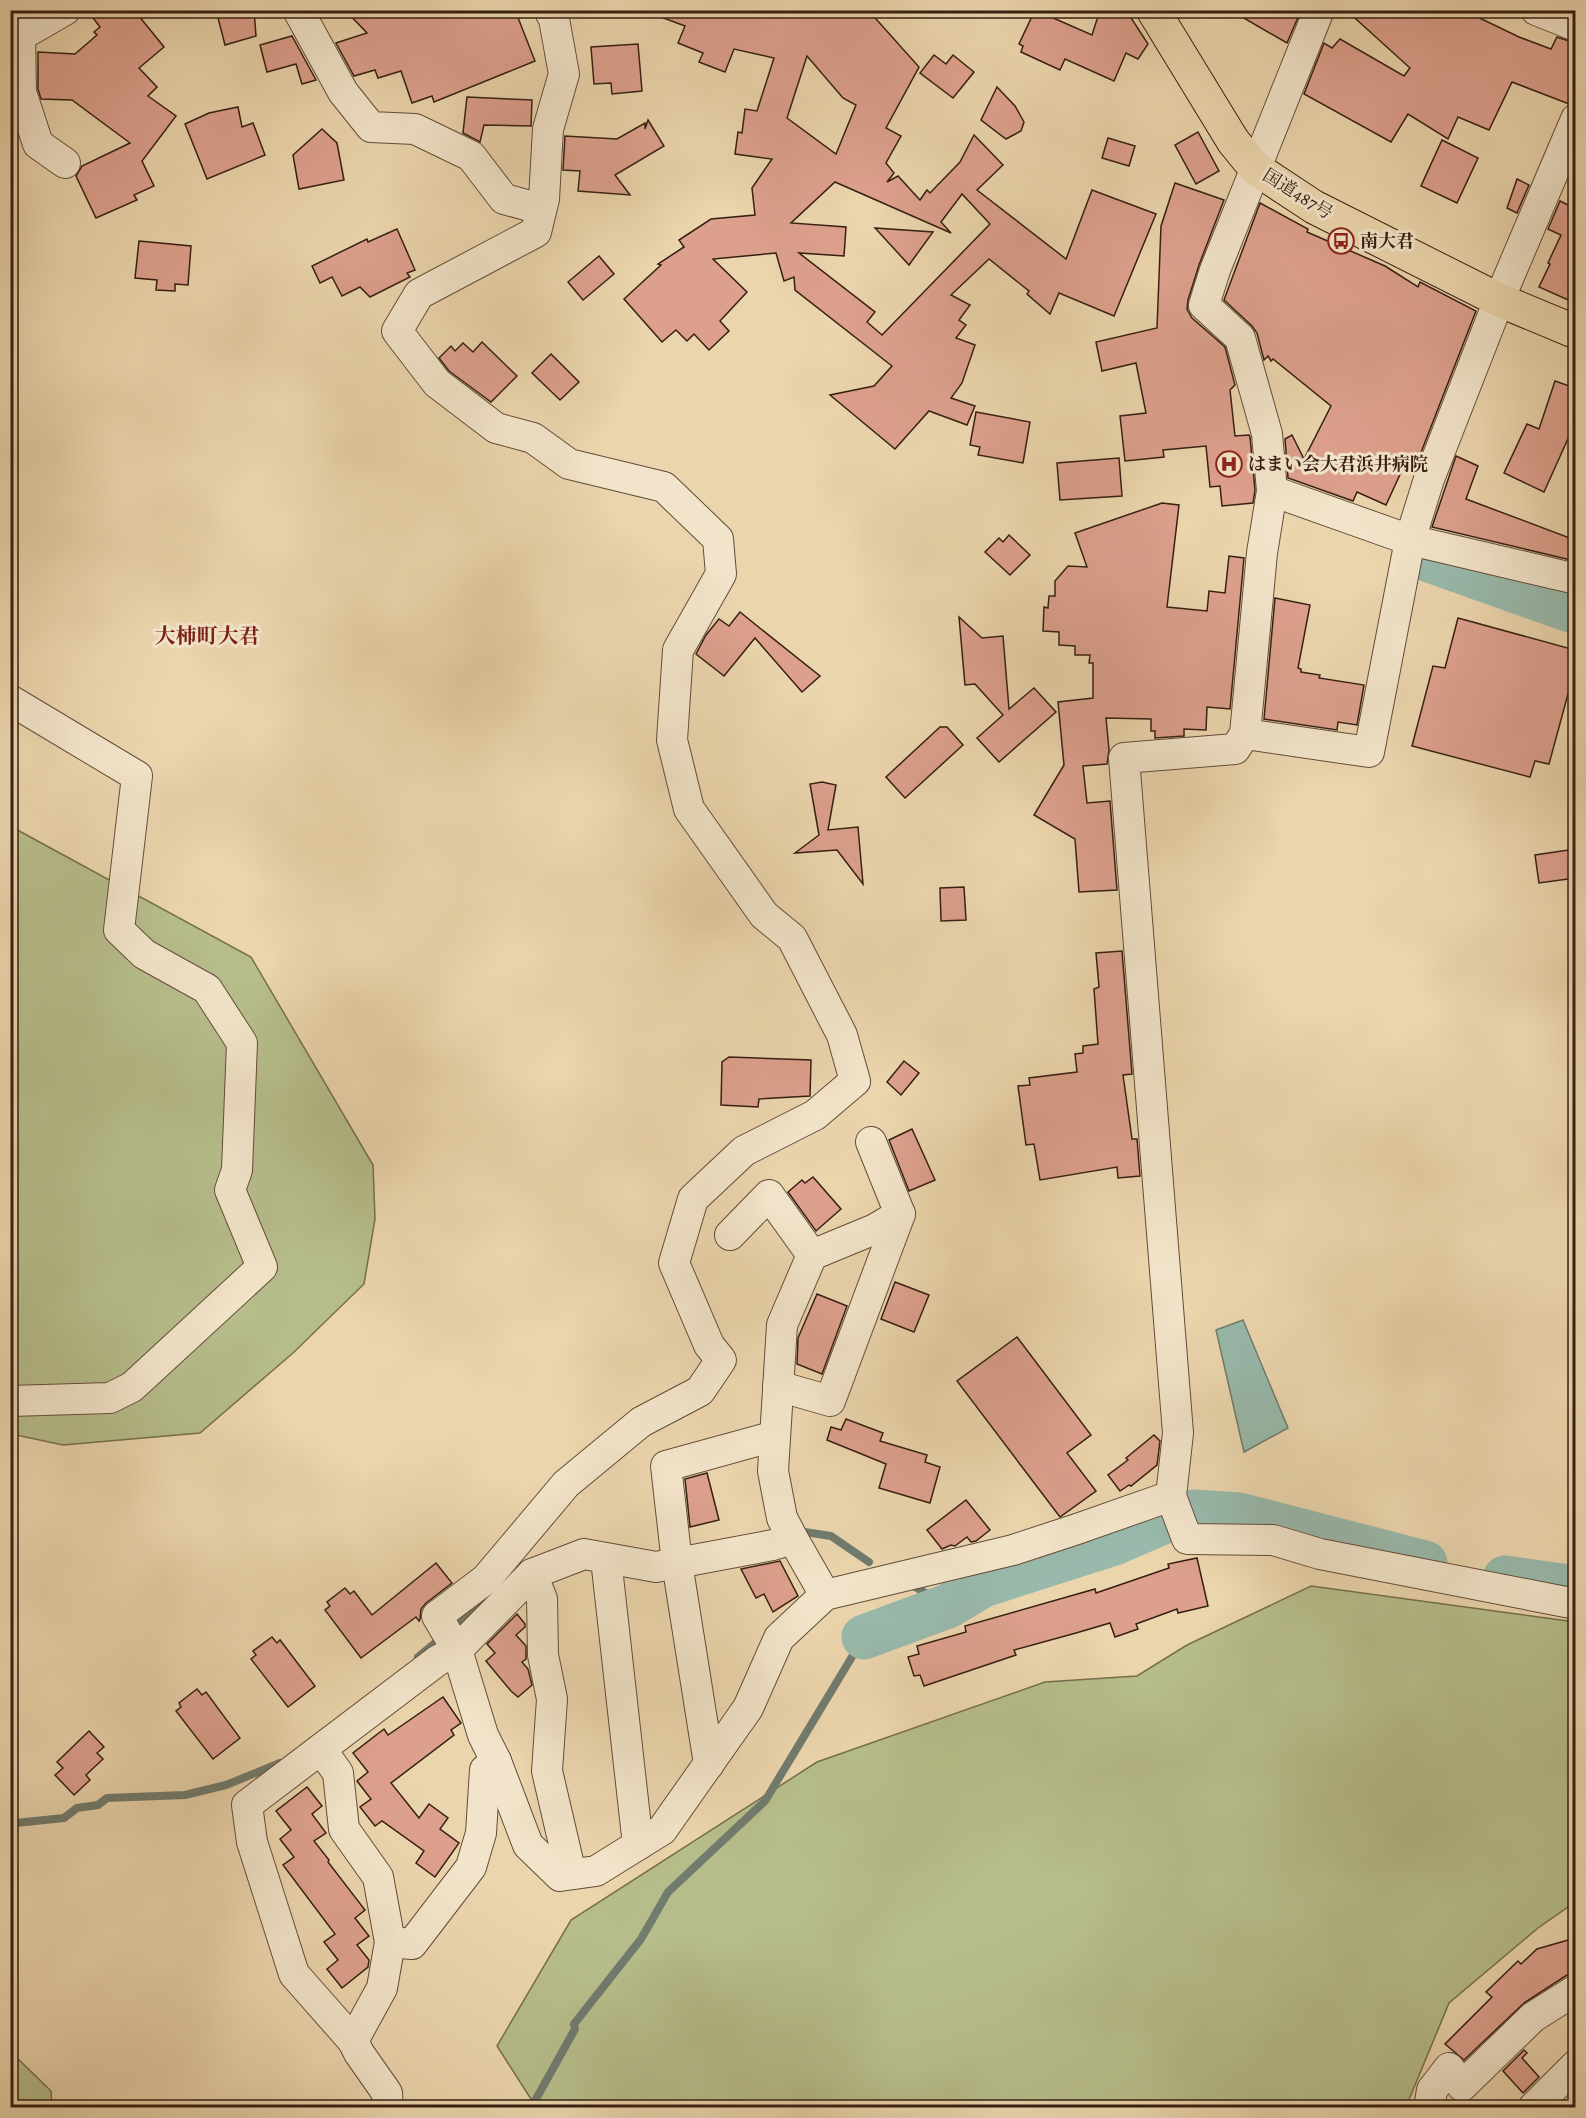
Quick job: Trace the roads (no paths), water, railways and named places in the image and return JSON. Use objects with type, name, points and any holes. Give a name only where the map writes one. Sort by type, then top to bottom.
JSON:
[{"type":"highway","name":"国道487号","points":[[1153,10],[1233,141],[1255,168],[1314,207],[1499,300],[1575,332]]},
{"type":"street","points":[[65,10],[15,36],[21,92],[38,144],[65,163]]},
{"type":"street","points":[[298,10],[343,92],[371,127],[415,129],[471,156],[504,199],[541,209]]},
{"type":"street","points":[[549,10],[554,20],[564,74],[548,129],[544,199],[536,232],[419,294],[397,331],[437,383],[496,428],[533,438],[569,464],[664,488],[718,539],[721,574],[678,650],[672,740],[689,809],[764,915],[792,938],[842,1035],[855,1081],[816,1115],[744,1151],[693,1199],[674,1263],[709,1345],[722,1360],[700,1391],[641,1422],[566,1484],[486,1579],[437,1616],[457,1650],[483,1735],[496,1761],[528,1845],[560,1876],[597,1871],[662,1830],[748,1708],[779,1638],[825,1594],[1013,1550],[1171,1496]]},
{"type":"street","points":[[1319,10],[1215,270],[1204,305],[1240,338],[1267,434],[1272,492],[1262,553],[1245,734],[1235,749],[1124,758],[1178,1433],[1171,1496],[1187,1539],[1273,1540],[1320,1554],[1575,1604]]},
{"type":"street","points":[[1536,10],[1575,26]]},
{"type":"street","points":[[1245,734],[1369,752],[1410,540],[1430,479],[1499,300],[1575,119]]},
{"type":"street","points":[[1272,492],[1410,540],[1575,579]]},
{"type":"street","points":[[10,700],[137,776],[119,930],[144,954],[207,989],[242,1042],[237,1170],[230,1190],[262,1267],[132,1387],[110,1398],[10,1401]]},
{"type":"street","points":[[778,1386],[830,1401],[900,1214],[872,1142]]},
{"type":"street","points":[[730,1235],[769,1195],[812,1255]]},
{"type":"street","points":[[825,1594],[787,1528],[773,1471],[782,1325],[812,1255],[875,1229],[900,1214]]},
{"type":"street","points":[[709,1764],[676,1554],[666,1466],[775,1436]]},
{"type":"street","points":[[388,2108],[387,2093],[353,2041],[294,1974],[252,1842],[247,1804],[437,1661],[457,1650],[532,1574],[584,1554],[656,1567],[676,1554],[773,1545],[787,1528]]},
{"type":"street","points":[[606,1559],[638,1845]]},
{"type":"street","points":[[532,1574],[542,1599],[543,1655],[552,1699],[547,1771],[571,1874]]},
{"type":"street","points":[[321,1749],[338,1773],[344,1829],[378,1877],[390,1942],[382,1988],[353,2041]]},
{"type":"street","points":[[390,1942],[412,1944],[471,1867],[481,1833],[485,1770],[496,1761]]},
{"type":"street","points":[[1429,2108],[1432,2090],[1449,2068],[1462,2086],[1533,2017],[1575,1990]]},
{"type":"street","points":[[1533,2108],[1575,2065]]},
{"type":"waterway","points":[[1418,556],[1576,612]]},
{"type":"waterway","points":[[864,1637],[948,1606],[983,1585],[1114,1543],[1167,1520],[1194,1512],[1239,1515],[1425,1563]]},
{"type":"waterway","points":[[798,1531],[831,1536],[869,1562]]},
{"type":"waterway","points":[[1505,1578],[1576,1588]]},
{"type":"waterway","points":[[910,1584],[948,1606]]},
{"type":"waterway","points":[[452,1628],[487,1600]]},
{"type":"waterway","points":[[531,2108],[575,2029],[574,2024],[641,1939],[668,1892],[765,1801],[864,1637]]},
{"type":"waterway","points":[[418,1657],[441,1638]]},
{"type":"waterway","points":[[10,1829],[16,1823],[64,1818],[77,1808],[98,1805],[107,1798],[185,1795],[226,1785],[280,1763]]},
{"type":"place","name":"南大君","points":[[1341,241]]},
{"type":"place","name":"はまい会大君浜井病院","points":[[1229,464]]},
{"type":"district","name":"大柿町大君","points":[[207,636]]}]
